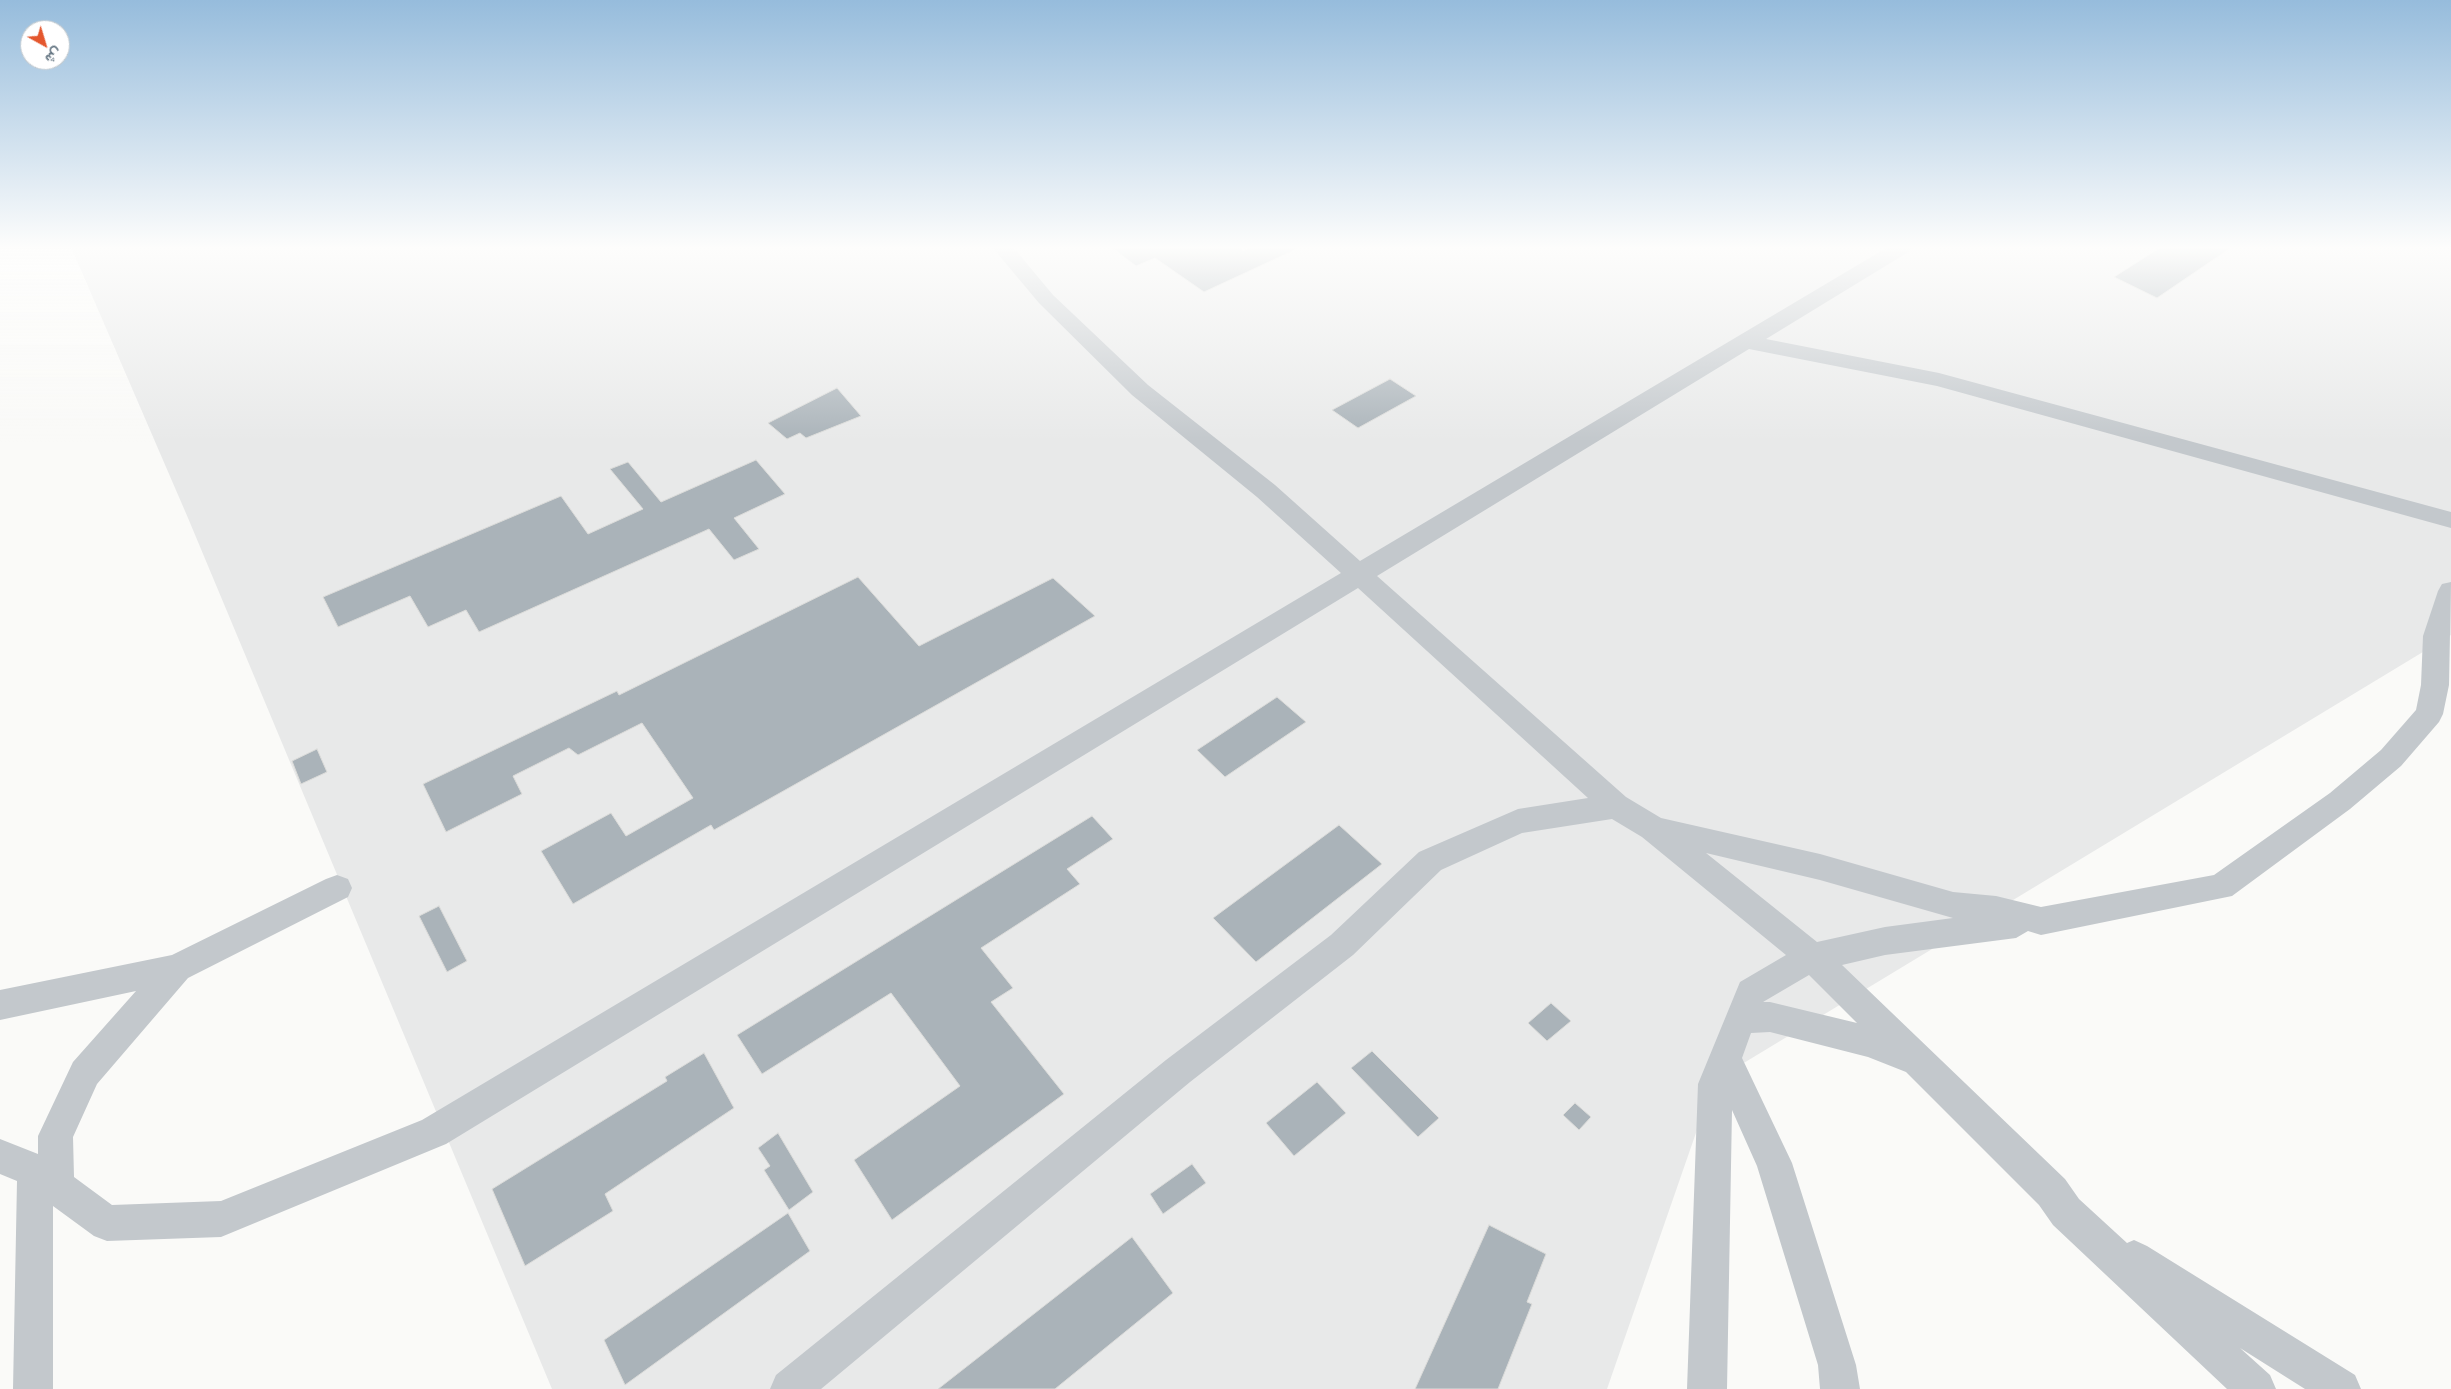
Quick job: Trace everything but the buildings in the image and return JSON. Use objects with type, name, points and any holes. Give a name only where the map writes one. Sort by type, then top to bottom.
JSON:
[{"type":"street","points":[[1059,312],[1140,390],[1266,491],[1616,806],[1653,828],[1812,957],[2052,1192],[2066,1212],[2256,1389]]},
{"type":"street","points":[[0,1156],[45,1178],[107,1223],[221,1219],[434,1132],[1796,312]]},
{"type":"street","points":[[1746,342],[1939,380],[2451,520]]},
{"type":"street","points":[[1707,1389],[1714,1084],[1752,992],[1812,957],[1886,941],[2041,921],[2221,887],[2340,801],[2391,758],[2429,714],[2435,685],[2436,636],[2451,591]]},
{"type":"street","points":[[790,1389],[1178,1070],[1342,945],[1430,861],[1518,821],[1616,806]]},
{"type":"street","points":[[1653,828],[1820,867],[1953,905],[1996,910],[2041,921]]},
{"type":"street","points":[[0,1005],[177,968],[337,888]]},
{"type":"street","points":[[33,1389],[45,1178],[55,1136],[85,1073],[177,968]]},
{"type":"street","points":[[1741,1018],[1770,1017],[1823,1029],[1869,1042],[1918,1061]]},
{"type":"street","points":[[1725,1058],[1774,1163],[1837,1365],[1840,1389]]},
{"type":"street","points":[[2085,1229],[2341,1389]]},
{"type":"shaded area","points":[[99,312],[2451,312],[2451,635],[1714,1081],[1607,1389],[552,1389],[188,518]]}]
